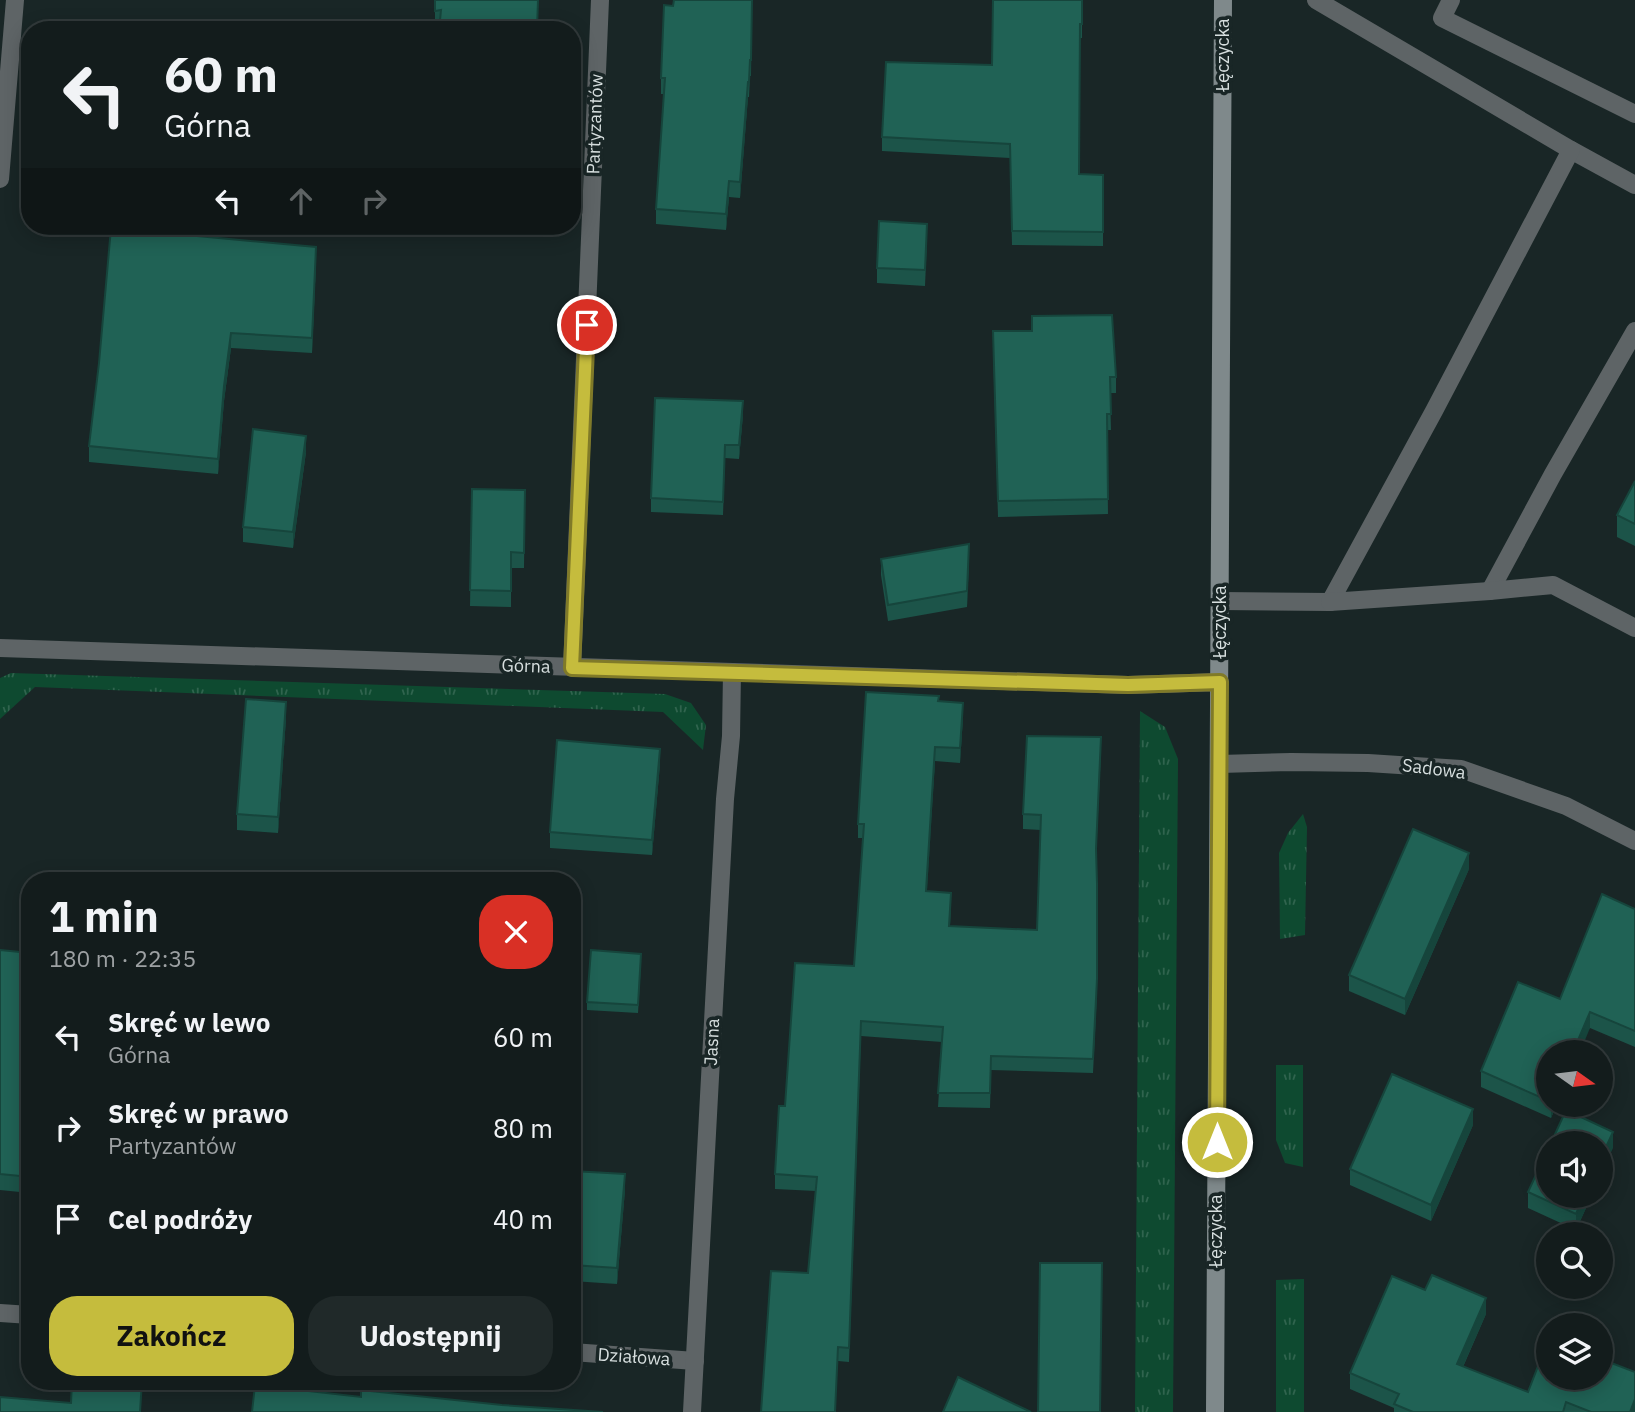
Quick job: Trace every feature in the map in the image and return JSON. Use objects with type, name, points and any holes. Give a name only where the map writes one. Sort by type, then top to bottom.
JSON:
[{"type":"main road","name":"Łęczycka","points":[[1215,1412],[1223,0]]},
{"type":"street","points":[[0,179],[15,0]]},
{"type":"street","name":"Partyzantów","points":[[572,668],[600,0]]},
{"type":"street","points":[[1316,0],[1635,185]]},
{"type":"street","points":[[1451,0],[1442,18],[1635,114]]},
{"type":"street","points":[[1330,602],[1571,150]]},
{"type":"street","points":[[1490,591],[1635,331]]},
{"type":"street","points":[[1220,601],[1330,602],[1553,585],[1635,628]]},
{"type":"street","name":"Górna","points":[[0,648],[1128,685],[1220,682]]},
{"type":"street","name":"Jasna","points":[[692,1412],[725,799],[731,736],[732,672]]},
{"type":"street","name":"Sadowa","points":[[1220,764],[1367,763],[1461,769],[1566,806],[1635,841]]},
{"type":"street","points":[[0,1313],[21,1314]]},
{"type":"street","name":"Działowa","points":[[581,1353],[695,1361]]},
{"type":"green space","points":[[11,673],[665,694],[691,703],[706,725],[703,750],[663,712],[35,687],[0,719],[0,678]]},
{"type":"green space","points":[[1140,711],[1165,727],[1178,759],[1173,1412],[1135,1412]]},
{"type":"green space","points":[[1303,814],[1307,827],[1305,935],[1280,939],[1279,853],[1288,833]]},
{"type":"green space","points":[[1276,1065],[1303,1065],[1303,1167],[1285,1163],[1276,1140]]},
{"type":"green space","points":[[1304,1279],[1304,1412],[1276,1412],[1276,1280]]},
{"type":"building","points":[[435,0],[538,0],[537,21],[440,21],[441,10],[435,11]]},
{"type":"building","points":[[674,0],[752,0],[751,60],[740,182],[729,181],[726,214],[656,209],[665,78],[661,78],[664,5],[673,6]]},
{"type":"building","points":[[993,0],[1082,0],[1079,174],[1103,175],[1103,232],[1012,231],[1010,144],[882,137],[886,62],[992,65]]},
{"type":"building","points":[[879,221],[927,224],[925,270],[877,268]]},
{"type":"building","points":[[110,235],[187,235],[316,247],[312,338],[231,333],[218,459],[89,446]]},
{"type":"building","points":[[1112,315],[1116,377],[1110,377],[1111,414],[1107,414],[1108,499],[998,501],[993,331],[1032,331],[1032,316]]},
{"type":"building","points":[[655,398],[743,401],[739,445],[725,445],[723,502],[651,498]]},
{"type":"building","points":[[253,429],[306,436],[293,532],[243,527]]},
{"type":"building","points":[[1635,481],[1635,524],[1617,515]]},
{"type":"building","points":[[472,489],[525,490],[524,553],[511,552],[511,591],[470,590]]},
{"type":"building","points":[[969,544],[967,591],[888,605],[881,559]]},
{"type":"building","points":[[866,692],[939,696],[938,701],[963,703],[960,748],[935,747],[926,891],[951,893],[949,926],[1037,930],[1041,815],[1023,814],[1027,736],[1101,737],[1096,849],[1097,979],[1093,1059],[991,1056],[990,1093],[938,1093],[943,1027],[861,1021],[849,1348],[838,1347],[835,1412],[761,1412],[771,1271],[808,1273],[817,1177],[775,1174],[779,1106],[785,1106],[795,963],[854,966],[864,824],[858,824]]},
{"type":"building","points":[[246,699],[286,702],[278,817],[237,814]]},
{"type":"building","points":[[557,740],[660,749],[652,840],[550,832]]},
{"type":"building","points":[[1413,829],[1469,853],[1405,999],[1349,975]]},
{"type":"building","points":[[1602,894],[1635,909],[1635,1031],[1590,1012],[1578,1040],[1536,1040],[1536,1095],[1481,1071],[1518,982],[1560,999]]},
{"type":"building","points":[[0,950],[21,952],[21,1176],[0,1174]]},
{"type":"building","points":[[591,950],[641,954],[638,1005],[587,1002]]},
{"type":"building","points":[[1392,1074],[1473,1109],[1431,1205],[1350,1169]]},
{"type":"building","points":[[1563,1117],[1581,1117],[1611,1131],[1556,1131]]},
{"type":"building","points":[[581,1172],[625,1174],[617,1268],[581,1266]]},
{"type":"building","points":[[1536,1175],[1536,1196],[1528,1192]]},
{"type":"building","points":[[1563,1208],[1579,1208],[1576,1214]]},
{"type":"building","points":[[1040,1263],[1102,1263],[1100,1412],[1038,1412]]},
{"type":"building","points":[[1432,1275],[1486,1298],[1457,1364],[1528,1392],[1536,1371],[1536,1390],[1613,1390],[1613,1364],[1635,1372],[1635,1399],[1630,1412],[1591,1412],[1566,1402],[1563,1412],[1413,1412],[1394,1404],[1399,1394],[1350,1373],[1392,1276],[1425,1290]]},
{"type":"building","points":[[958,1377],[1031,1412],[943,1412]]},
{"type":"building","points":[[72,1390],[141,1390],[140,1412],[0,1412],[0,1397],[71,1403]]},
{"type":"building","points":[[254,1390],[299,1390],[361,1397],[361,1390],[502,1405],[603,1412],[252,1412]]},
{"type":"route","points":[[587,325],[572,668],[1128,685],[1220,682],[1217,1142]]}]
